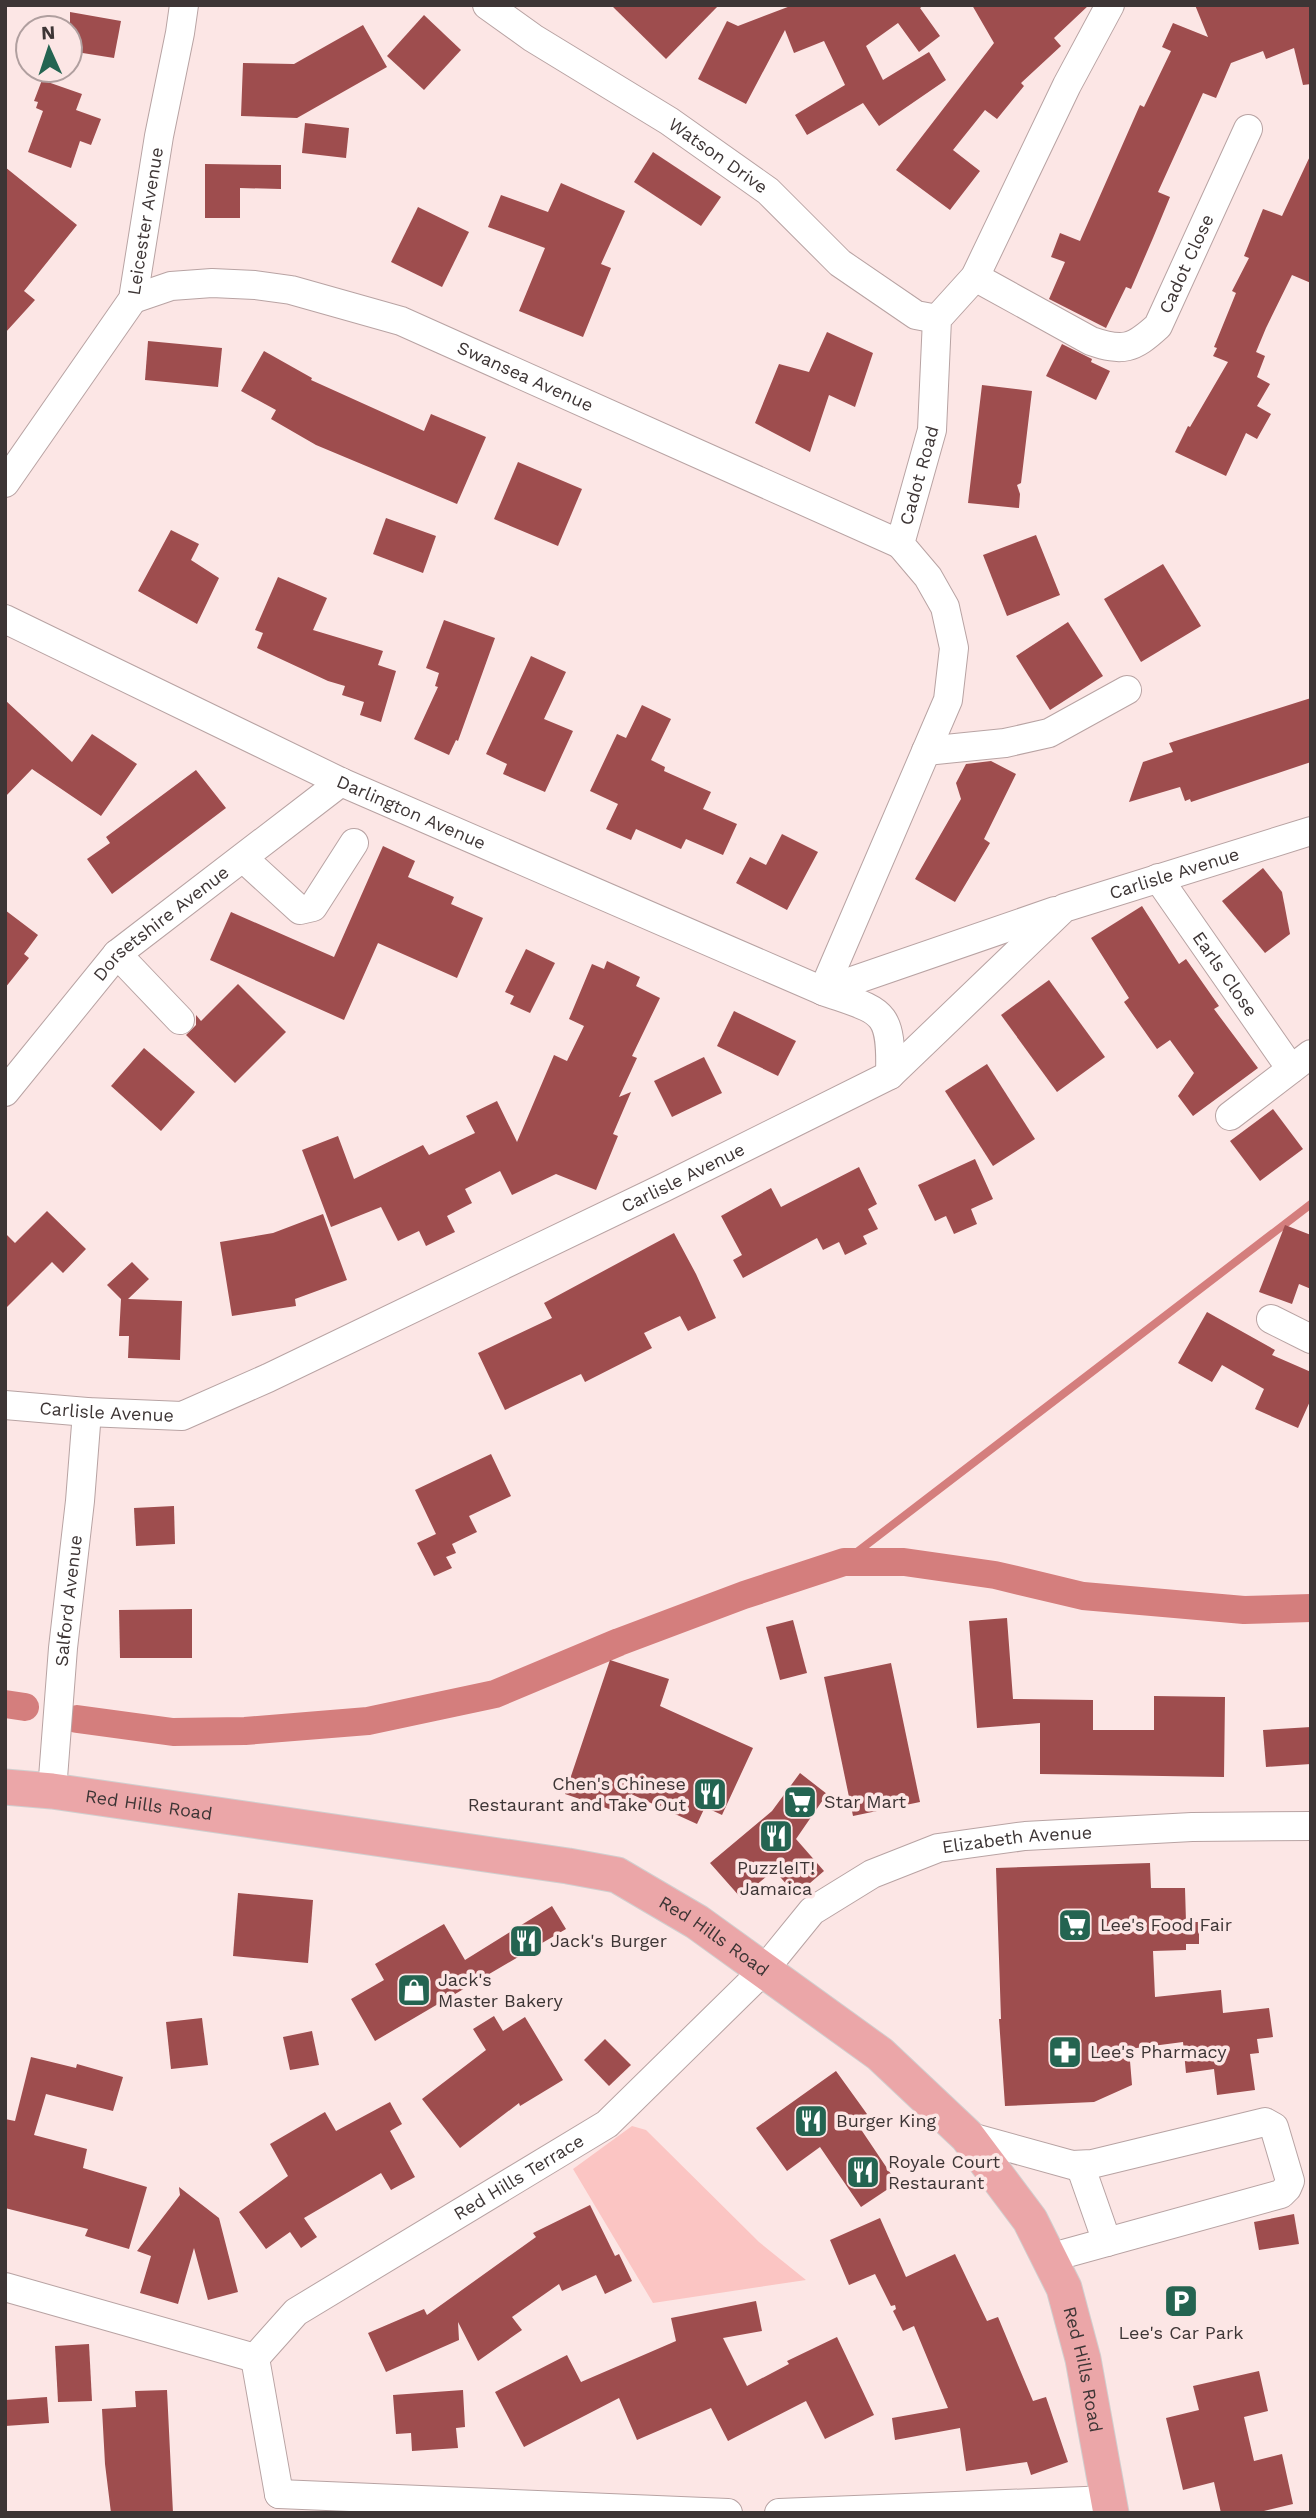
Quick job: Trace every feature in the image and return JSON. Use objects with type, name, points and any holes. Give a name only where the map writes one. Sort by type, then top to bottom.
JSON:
[{"type":"main road","name":"Red Hills Road","points":[[5,1787],[52,1791],[617,1875],[697,1922],[880,2054],[967,2136],[1030,2220],[1064,2288],[1083,2359],[1110,2506]]},
{"type":"street","name":"Leicester Avenue","points":[[5,483],[133,299],[159,136],[184,5]]},
{"type":"street","name":"Watson Drive","points":[[487,5],[533,38],[669,121],[768,191],[840,263],[916,315],[937,319]]},
{"type":"street","points":[[937,319],[975,276],[1067,85],[1110,5]]},
{"type":"street","name":"Cadot Close","points":[[975,276],[1091,341],[1126,348],[1143,340],[1158,326],[1248,129]]},
{"type":"street","name":"Swansea Avenue","points":[[133,299],[172,286],[254,285],[291,290],[401,321],[900,544]]},
{"type":"street","name":"Cadot Road","points":[[823,991],[948,699],[954,648],[945,607],[928,577],[900,544],[932,430],[937,319]]},
{"type":"street","name":"Darlington Avenue","points":[[5,619],[341,782],[823,991],[864,1006],[886,1020],[891,1038],[890,1075]]},
{"type":"street","points":[[926,751],[1004,743],[1049,733],[1127,690]]},
{"type":"street","name":"Dorsetshire Avenue","points":[[5,1092],[117,954],[341,782]]},
{"type":"street","name":"Carlisle Avenue","points":[[5,1405],[182,1416],[268,1378],[890,1075],[1064,908],[1311,831]]},
{"type":"street","points":[[243,858],[300,910],[313,907],[355,843]]},
{"type":"street","name":"Earls Close","points":[[1158,878],[1301,1062]]},
{"type":"street","points":[[823,991],[1064,908]]},
{"type":"street","points":[[117,954],[180,1020]]},
{"type":"street","points":[[1230,1116],[1301,1062]]},
{"type":"street","points":[[1271,1319],[1311,1339]]},
{"type":"street","name":"Salford Avenue","points":[[52,1791],[63,1648],[87,1412]]},
{"type":"street","name":"Elizabeth Avenue","points":[[764,1970],[813,1911],[872,1874],[938,1848],[1039,1836],[1192,1827],[1311,1826]]},
{"type":"street","name":"Red Hills Terrace","points":[[255,2358],[296,2312],[607,2124],[764,1970]]},
{"type":"street","points":[[967,2136],[1080,2165],[1265,2122],[1274,2127],[1290,2180],[1281,2194],[1049,2258]]},
{"type":"street","points":[[1080,2165],[1107,2242]]},
{"type":"street","points":[[5,2287],[255,2358],[271,2504],[727,2513]]},
{"type":"street","points":[[779,2513],[1110,2506]]},
{"type":"shaded area","points":[[632,2126],[646,2130],[759,2242],[806,2280],[653,2303],[573,2169]]},
{"type":"building","points":[[611,5],[719,5],[666,59]]},
{"type":"building","points":[[793,5],[924,5],[920,8],[940,36],[919,52],[898,23],[866,46],[883,80],[929,52],[946,80],[879,126],[863,103],[807,135],[795,115],[845,85],[824,41],[794,53],[785,30],[746,104],[698,79],[727,21],[738,26]]},
{"type":"building","points":[[972,5],[1089,5],[1054,38],[1061,46],[1021,83],[1024,86],[997,119],[985,110],[953,150],[980,171],[950,210],[896,170],[994,43]]},
{"type":"building","points":[[1195,5],[1311,5],[1311,84],[1303,85],[1294,48],[1266,59],[1263,51],[1231,63],[1216,98],[1203,93],[1158,192],[1170,197],[1131,289],[1126,287],[1106,328],[1049,299],[1065,262],[1051,257],[1060,233],[1080,241],[1140,105],[1144,107],[1171,51],[1162,47],[1173,23],[1208,37]]},
{"type":"building","points":[[84,14],[121,21],[114,58],[84,53]]},
{"type":"building","points":[[424,15],[461,50],[424,90],[387,56]]},
{"type":"building","points":[[363,25],[387,67],[297,118],[241,116],[243,63],[294,64]]},
{"type":"building","points":[[40,84],[53,84],[82,94],[76,110],[101,119],[91,145],[80,141],[71,168],[28,152],[43,111],[36,108],[38,102],[34,101]]},
{"type":"building","points":[[305,123],[349,128],[346,158],[302,153]]},
{"type":"building","points":[[653,152],[721,197],[701,226],[634,182]]},
{"type":"building","points":[[1311,154],[1311,283],[1292,275],[1266,328],[1256,352],[1265,356],[1257,377],[1270,384],[1257,406],[1271,414],[1257,439],[1246,433],[1226,476],[1175,452],[1228,362],[1213,356],[1217,348],[1214,347],[1236,293],[1232,291],[1249,258],[1244,256],[1263,209],[1282,216]]},
{"type":"building","points":[[205,164],[281,165],[281,189],[240,188],[240,218],[205,218]]},
{"type":"building","points":[[5,167],[77,225],[24,291],[35,300],[5,333]]},
{"type":"building","points":[[561,183],[625,211],[601,264],[611,268],[583,337],[519,311],[545,248],[488,227],[501,195],[548,212]]},
{"type":"building","points":[[418,207],[469,232],[442,287],[391,262]]},
{"type":"building","points":[[827,332],[873,353],[855,407],[829,395],[810,452],[755,423],[779,364],[809,372]]},
{"type":"building","points":[[148,341],[222,348],[218,387],[145,380]]},
{"type":"building","points":[[1062,344],[1110,371],[1096,400],[1046,376]]},
{"type":"building","points":[[264,351],[312,378],[311,380],[424,431],[431,414],[486,437],[457,504],[316,445],[271,419],[276,410],[241,391]]},
{"type":"building","points":[[982,385],[1032,391],[1021,483],[1017,485],[1020,494],[1019,508],[968,503]]},
{"type":"building","points":[[518,462],[582,489],[558,546],[494,519]]},
{"type":"building","points":[[386,518],[436,536],[423,573],[373,554]]},
{"type":"building","points":[[171,530],[199,544],[191,560],[219,578],[197,624],[138,591]]},
{"type":"building","points":[[1036,535],[1060,595],[1007,616],[983,555]]},
{"type":"building","points":[[1163,564],[1201,626],[1141,662],[1104,599]]},
{"type":"building","points":[[278,577],[327,598],[313,630],[383,651],[378,665],[396,671],[381,722],[360,715],[364,702],[342,695],[345,686],[328,681],[257,648],[263,633],[255,630]]},
{"type":"building","points":[[444,620],[495,638],[458,741],[456,740],[449,755],[414,739],[438,687],[435,686],[439,673],[426,668]]},
{"type":"building","points":[[1068,622],[1103,676],[1050,710],[1016,656]]},
{"type":"building","points":[[531,656],[566,672],[544,719],[573,731],[545,792],[503,774],[507,764],[486,754]]},
{"type":"building","points":[[1311,698],[1311,762],[1191,802],[1190,799],[1185,801],[1180,787],[1129,802],[1143,762],[1173,752],[1169,743]]},
{"type":"building","points":[[5,700],[72,762],[92,734],[137,764],[101,816],[32,769],[5,797]]},
{"type":"building","points":[[642,705],[671,719],[651,760],[665,767],[664,771],[711,792],[703,809],[737,824],[723,855],[686,839],[681,849],[636,829],[631,840],[606,829],[618,804],[590,791],[617,734],[626,738]]},
{"type":"building","points":[[991,761],[1016,774],[984,839],[990,843],[955,902],[915,879],[961,799],[956,783],[966,764]]},
{"type":"building","points":[[196,770],[226,808],[112,894],[87,859],[110,843],[106,837]]},
{"type":"building","points":[[782,834],[818,852],[787,910],[736,883],[750,857],[766,865]]},
{"type":"building","points":[[383,846],[415,861],[408,877],[454,897],[451,904],[483,918],[457,978],[378,943],[344,1020],[210,960],[231,912],[334,957]]},
{"type":"building","points":[[1263,868],[1282,892],[1290,934],[1265,953],[1222,901]]},
{"type":"building","points":[[1142,906],[1179,964],[1186,959],[1219,1006],[1214,1009],[1258,1068],[1193,1116],[1178,1096],[1194,1073],[1170,1040],[1157,1049],[1124,1002],[1129,998],[1091,938]]},
{"type":"building","points":[[5,910],[38,935],[24,954],[29,958],[5,988]]},
{"type":"building","points":[[526,949],[555,963],[530,1013],[510,1004],[514,996],[505,992]]},
{"type":"building","points":[[607,961],[640,977],[636,986],[660,998],[632,1056],[637,1058],[619,1097],[631,1092],[613,1134],[618,1136],[596,1190],[556,1174],[512,1195],[500,1171],[465,1189],[472,1203],[447,1216],[455,1232],[426,1246],[419,1231],[398,1241],[381,1207],[331,1227],[302,1150],[338,1136],[354,1179],[423,1145],[429,1155],[475,1133],[466,1116],[497,1101],[517,1142],[554,1055],[567,1061],[584,1026],[569,1019],[592,964],[604,969]]},
{"type":"building","points":[[1049,980],[1105,1057],[1057,1092],[1001,1015]]},
{"type":"building","points":[[238,984],[286,1032],[235,1083],[186,1035],[196,1025],[196,1015],[201,1021]]},
{"type":"building","points":[[734,1011],[796,1041],[778,1076],[717,1046]]},
{"type":"building","points":[[144,1048],[195,1092],[161,1131],[111,1086]]},
{"type":"building","points":[[704,1057],[722,1093],[672,1117],[654,1081]]},
{"type":"building","points":[[987,1064],[1035,1139],[993,1166],[945,1091]]},
{"type":"building","points":[[1273,1109],[1303,1149],[1260,1181],[1230,1141]]},
{"type":"building","points":[[975,1159],[993,1199],[971,1209],[977,1224],[954,1234],[946,1216],[935,1221],[918,1185]]},
{"type":"building","points":[[859,1167],[877,1204],[868,1209],[878,1229],[863,1236],[867,1244],[845,1255],[839,1242],[823,1250],[817,1238],[743,1278],[733,1260],[742,1255],[721,1216],[771,1188],[781,1207]]},
{"type":"building","points":[[47,1211],[86,1249],[63,1273],[52,1262],[5,1309],[5,1233],[15,1243]]},
{"type":"building","points":[[323,1214],[347,1280],[295,1299],[296,1306],[232,1316],[220,1242],[273,1233]]},
{"type":"building","points":[[1285,1225],[1311,1235],[1311,1289],[1299,1284],[1292,1304],[1259,1292]]},
{"type":"building","points":[[674,1233],[716,1318],[688,1331],[680,1316],[644,1333],[652,1348],[585,1382],[581,1374],[505,1410],[478,1353],[552,1318],[544,1303]]},
{"type":"building","points":[[132,1262],[149,1279],[128,1299],[182,1301],[180,1360],[128,1358],[129,1336],[119,1336],[121,1299],[107,1285]]},
{"type":"building","points":[[1207,1312],[1275,1350],[1272,1355],[1311,1372],[1311,1399],[1298,1428],[1255,1409],[1264,1389],[1222,1365],[1212,1382],[1178,1363]]},
{"type":"building","points":[[491,1454],[511,1496],[469,1516],[477,1532],[452,1544],[456,1553],[446,1557],[452,1568],[434,1576],[417,1543],[436,1534],[415,1490]]},
{"type":"building","points":[[174,1506],[175,1544],[136,1546],[134,1508]]},
{"type":"building","points":[[192,1609],[192,1658],[120,1658],[119,1610]]},
{"type":"building","points":[[1007,1618],[1013,1699],[1093,1700],[1093,1730],[1154,1730],[1154,1696],[1225,1697],[1224,1777],[1040,1774],[1040,1723],[977,1728],[969,1621]]},
{"type":"building","points":[[793,1620],[807,1673],[780,1680],[766,1627]]},
{"type":"building","points":[[610,1660],[669,1679],[660,1706],[753,1748],[722,1815],[705,1807],[697,1824],[631,1794],[624,1814],[565,1794]]},
{"type":"building","points":[[891,1663],[920,1802],[853,1816],[824,1677]]},
{"type":"building","points":[[1311,1727],[1311,1764],[1266,1767],[1263,1730]]},
{"type":"building","points":[[800,1773],[827,1794],[796,1839],[824,1871],[796,1895],[774,1870],[741,1898],[710,1863],[772,1811]]},
{"type":"building","points":[[1150,1863],[1151,1888],[1185,1888],[1186,1922],[1199,1922],[1199,1944],[1186,1944],[1186,1950],[1153,1951],[1155,1997],[1221,1990],[1223,2013],[1269,2008],[1273,2037],[1257,2039],[1259,2053],[1250,2054],[1255,2090],[1217,2095],[1214,2069],[1186,2073],[1183,2042],[1129,2049],[1132,2085],[1094,2102],[1005,2106],[999,2019],[996,1868]]},
{"type":"building","points":[[238,1893],[313,1900],[308,1963],[233,1956]]},
{"type":"building","name":"Jack's Master Bakery","points":[[552,1906],[566,1929],[375,2041],[351,1999],[384,1980],[375,1964],[444,1924],[465,1960]]},
{"type":"building","points":[[494,2016],[503,2031],[525,2017],[563,2080],[520,2106],[519,2103],[460,2148],[422,2099],[486,2050],[473,2029]]},
{"type":"building","points":[[202,2018],[208,2065],[171,2069],[166,2022]]},
{"type":"building","points":[[312,2031],[319,2065],[290,2070],[283,2037]]},
{"type":"building","points":[[605,2039],[631,2065],[609,2086],[584,2060]]},
{"type":"building","points":[[31,2057],[76,2068],[77,2064],[123,2077],[113,2111],[46,2094],[34,2135],[87,2149],[83,2168],[147,2187],[129,2249],[85,2236],[88,2229],[5,2208],[5,2119],[15,2121]]},
{"type":"building","name":"Burger King","points":[[836,2071],[867,2114],[856,2122],[897,2183],[861,2207],[820,2147],[787,2171],[756,2128]]},
{"type":"building","points":[[390,2102],[402,2124],[390,2131],[415,2177],[391,2190],[381,2173],[304,2218],[317,2237],[301,2248],[290,2232],[266,2249],[239,2212],[288,2176],[270,2144],[325,2112],[336,2131]]},
{"type":"building","points":[[179,2187],[219,2218],[238,2292],[208,2300],[194,2248],[178,2304],[140,2293],[151,2256],[137,2251],[180,2195]]},
{"type":"building","points":[[590,2205],[615,2256],[619,2254],[632,2281],[605,2294],[596,2275],[562,2291],[559,2284],[512,2317],[522,2330],[478,2361],[458,2322],[459,2340],[386,2372],[368,2333],[424,2309],[427,2315],[536,2237],[533,2233]]},
{"type":"building","points":[[1294,2214],[1299,2244],[1259,2250],[1254,2222]]},
{"type":"building","points":[[880,2218],[906,2277],[955,2254],[987,2321],[998,2317],[1033,2401],[1046,2397],[1068,2462],[1031,2475],[1027,2462],[966,2471],[960,2428],[895,2440],[892,2418],[948,2408],[914,2326],[903,2331],[893,2311],[896,2309],[895,2305],[891,2306],[875,2274],[849,2285],[830,2240]]},
{"type":"building","points":[[756,2301],[762,2331],[723,2338],[747,2386],[789,2364],[787,2361],[837,2337],[874,2415],[825,2439],[806,2401],[728,2441],[711,2408],[637,2440],[619,2398],[524,2447],[495,2392],[567,2355],[581,2382],[676,2341],[671,2318]]},
{"type":"building","points":[[89,2344],[92,2401],[58,2402],[55,2346]]},
{"type":"building","points":[[1259,2371],[1268,2411],[1244,2417],[1254,2461],[1282,2454],[1293,2504],[1256,2513],[1221,2513],[1214,2482],[1183,2490],[1166,2418],[1199,2410],[1193,2386]]},
{"type":"building","points":[[167,2390],[173,2513],[111,2513],[102,2409],[136,2407],[135,2391]]},
{"type":"building","points":[[463,2390],[465,2427],[456,2428],[458,2448],[412,2451],[411,2433],[396,2434],[393,2395]]},
{"type":"building","points":[[47,2397],[49,2423],[5,2426],[5,2400]]},
{"type":"waterway","points":[[844,1562],[1311,1204]]},
{"type":"waterway","points":[[77,1719],[173,1732],[245,1731],[368,1721],[495,1694],[619,1642],[744,1595],[844,1562],[904,1562],[995,1575],[1083,1596],[1244,1610],[1311,1608]]},
{"type":"waterway","points":[[5,1704],[25,1707]]},
{"type":"place","name":"Chen's Chinese Restaurant and Take Out","points":[[710,1794]]},
{"type":"place","name":"Star Mart","points":[[800,1802]]},
{"type":"place","name":"PuzzleIT! Jamaica","points":[[776,1836]]},
{"type":"place","name":"Lee's Food Fair","points":[[1075,1925]]},
{"type":"place","name":"Jack's Burger","points":[[526,1941]]},
{"type":"place","name":"Jack's Master Bakery","points":[[414,1990]]},
{"type":"place","name":"Lee's Pharmacy","points":[[1065,2052]]},
{"type":"place","name":"Burger King","points":[[811,2121]]},
{"type":"place","name":"Royale Court Restaurant","points":[[863,2172]]},
{"type":"place","name":"Lee's Car Park","points":[[1181,2301]]}]
